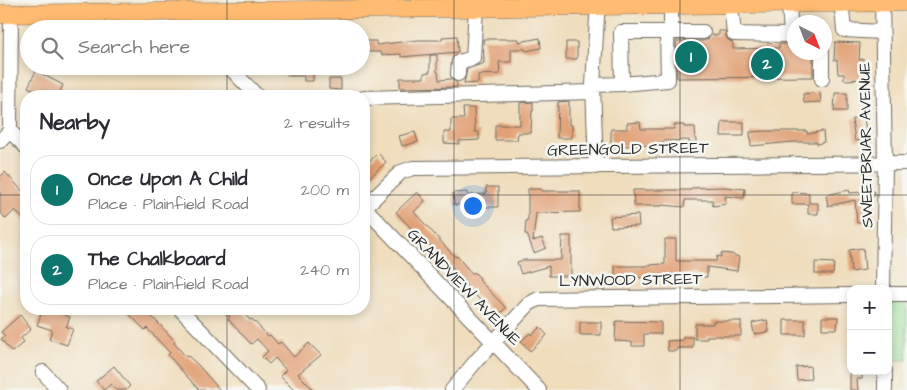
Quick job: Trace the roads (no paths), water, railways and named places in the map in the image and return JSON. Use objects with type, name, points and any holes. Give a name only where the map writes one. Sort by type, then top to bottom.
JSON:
[{"type":"main road","points":[[5,14],[400,4],[476,8],[598,3],[671,6],[695,3],[731,5],[765,2],[907,2]]},
{"type":"street","name":"SWEETBRIAR AVENUE","points":[[882,1],[881,32],[886,163],[883,285]]},
{"type":"street","points":[[841,2],[844,30],[881,32]]},
{"type":"street","points":[[596,167],[593,89],[598,3]]},
{"type":"street","points":[[731,5],[734,34],[787,35]]},
{"type":"street","points":[[370,98],[593,89],[622,84],[668,80],[671,6]]},
{"type":"street","points":[[458,74],[459,62],[473,58],[476,8]]},
{"type":"street","points":[[5,14],[10,131],[20,141]]},
{"type":"street","points":[[622,84],[621,32],[703,32]]},
{"type":"street","points":[[822,60],[822,79]]},
{"type":"street","points":[[237,75],[251,90]]},
{"type":"street","points":[[0,141],[10,131]]},
{"type":"street","name":"GREENGOLD STREET","points":[[370,202],[401,172],[413,168],[907,163]]},
{"type":"street","name":"GRANDVIEW AVENUE","points":[[370,214],[539,390]]},
{"type":"street","points":[[892,294],[907,294]]},
{"type":"street","name":"LYNWOOD STREET","points":[[452,390],[493,342],[529,304],[538,298],[847,295]]},
{"type":"street","points":[[186,315],[258,390]]},
{"type":"street","points":[[43,372],[59,390]]},
{"type":"street","points":[[885,375],[885,390]]},
{"type":"place","name":"Once Upon A Child","points":[[691,57]]},
{"type":"place","name":"The Chalkboard","points":[[767,64]]}]
